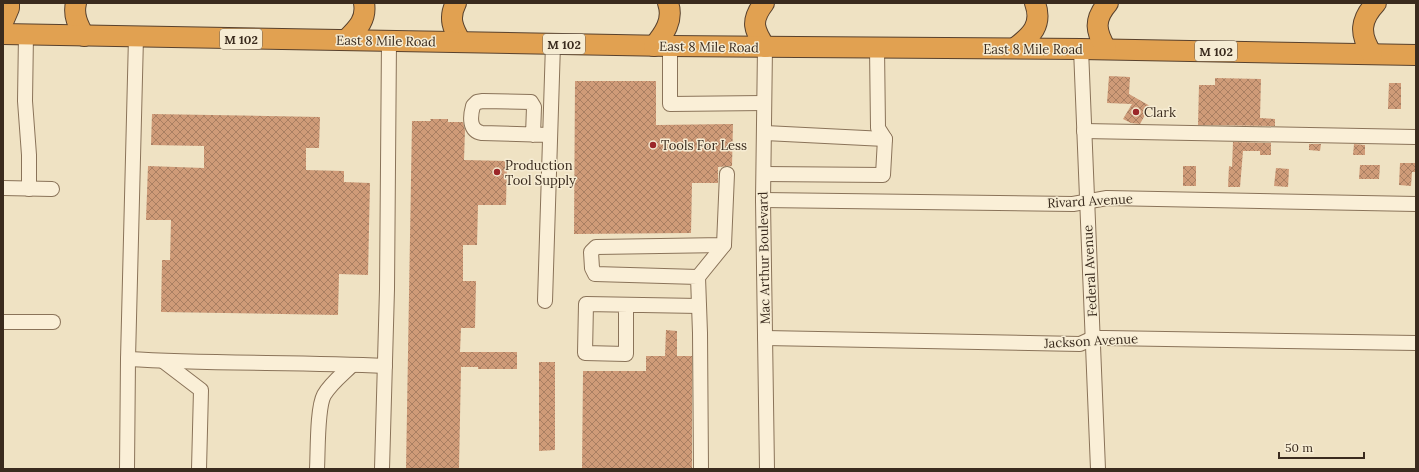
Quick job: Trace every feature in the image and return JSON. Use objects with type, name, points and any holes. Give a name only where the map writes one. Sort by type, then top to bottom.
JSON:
[{"type":"highway","points":[[3,22],[10,3]]},
{"type":"highway","points":[[76,3],[76,17],[78,26],[84,36]]},
{"type":"highway","points":[[346,40],[360,26],[365,12],[364,3]]},
{"type":"highway","points":[[456,3],[451,19],[455,32],[461,42]]},
{"type":"highway","points":[[662,46],[662,36],[671,14],[668,3]]},
{"type":"highway","points":[[764,3],[756,16],[754,24],[755,30],[765,47]]},
{"type":"highway","points":[[1015,48],[1028,38],[1034,31],[1038,16],[1035,3]]},
{"type":"highway","points":[[1106,49],[1100,38],[1097,26],[1102,11],[1108,3]]},
{"type":"highway","points":[[1372,54],[1366,44],[1363,30],[1366,17],[1376,3]]},
{"type":"highway","name":"East 8 Mile Road","points":[[3,34],[662,46],[1106,49],[1416,55]]},
{"type":"street","points":[[26,34],[25,101],[29,155],[29,188]]},
{"type":"street","points":[[127,469],[128,359],[136,37]]},
{"type":"street","points":[[382,469],[385,366],[389,41]]},
{"type":"street","points":[[545,301],[553,44]]},
{"type":"street","points":[[662,46],[670,104],[764,103]]},
{"type":"street","name":"Mac Arthur Boulevard","points":[[765,47],[763,200],[767,469]]},
{"type":"street","points":[[764,174],[883,175],[885,140],[878,128],[877,48]]},
{"type":"street","name":"Federal Avenue","points":[[1081,49],[1098,469]]},
{"type":"street","points":[[533,135],[534,107],[531,102],[483,101],[476,102],[473,106],[471,122],[476,132],[533,135],[550,135]]},
{"type":"street","points":[[1084,131],[1415,136]]},
{"type":"street","points":[[764,133],[885,140]]},
{"type":"street","points":[[701,469],[698,277],[724,244],[727,174]]},
{"type":"street","points":[[3,188],[52,189]]},
{"type":"street","name":"Rivard Avenue","points":[[763,200],[1073,204],[1107,198],[1416,204]]},
{"type":"street","points":[[698,277],[595,274],[592,268],[592,252],[596,247],[724,244]]},
{"type":"street","points":[[626,305],[626,354],[585,353],[586,304],[699,306]]},
{"type":"street","points":[[3,322],[53,322]]},
{"type":"street","name":"Jackson Avenue","points":[[765,338],[1080,344],[1093,338],[1416,343]]},
{"type":"street","points":[[128,359],[385,366]]},
{"type":"street","points":[[162,361],[202,390],[199,469]]},
{"type":"street","points":[[317,469],[320,406],[325,394],[352,365]]},
{"type":"building","points":[[1109,76],[1130,77],[1129,94],[1150,106],[1140,124],[1131,123],[1123,119],[1132,104],[1107,103]]},
{"type":"building","points":[[1215,78],[1261,79],[1260,118],[1275,119],[1275,126],[1198,125],[1199,85],[1215,85]]},
{"type":"building","name":"Tools For Less","points":[[575,81],[656,81],[656,125],[733,124],[732,166],[718,167],[718,183],[692,183],[691,233],[574,234]]},
{"type":"building","points":[[1389,83],[1401,83],[1401,109],[1388,109]]},
{"type":"building","points":[[152,114],[320,117],[319,148],[306,148],[306,170],[344,171],[344,182],[370,183],[368,275],[339,274],[338,315],[161,312],[162,260],[170,260],[171,220],[146,220],[148,166],[204,168],[204,146],[151,145]]},
{"type":"building","points":[[430,119],[448,119],[448,122],[463,122],[465,130],[464,160],[507,161],[506,205],[478,205],[477,245],[463,245],[463,281],[476,281],[475,328],[461,328],[460,352],[517,352],[517,369],[478,369],[478,367],[461,367],[459,469],[406,469],[412,121],[431,121]]},
{"type":"building","points":[[1233,142],[1271,143],[1271,155],[1260,155],[1260,151],[1243,151],[1240,187],[1228,187],[1229,166],[1232,167]]},
{"type":"building","points":[[1309,144],[1321,144],[1320,151],[1309,150]]},
{"type":"building","points":[[1354,144],[1365,145],[1365,155],[1353,155]]},
{"type":"building","points":[[1400,163],[1415,163],[1415,172],[1412,172],[1411,186],[1399,185]]},
{"type":"building","points":[[1360,165],[1380,165],[1379,179],[1359,179]]},
{"type":"building","points":[[1183,166],[1196,166],[1196,186],[1183,186]]},
{"type":"building","points":[[1276,168],[1289,169],[1288,187],[1274,186]]},
{"type":"building","points":[[666,330],[677,331],[677,356],[692,356],[692,469],[582,469],[583,371],[646,371],[646,356],[665,356]]},
{"type":"building","points":[[539,362],[555,362],[555,450],[539,451]]},
{"type":"place","name":"Clark","points":[[1136,112]]},
{"type":"place","name":"Tools For Less","points":[[653,145]]},
{"type":"place","name":"Production Tool Supply","points":[[497,172]]}]
